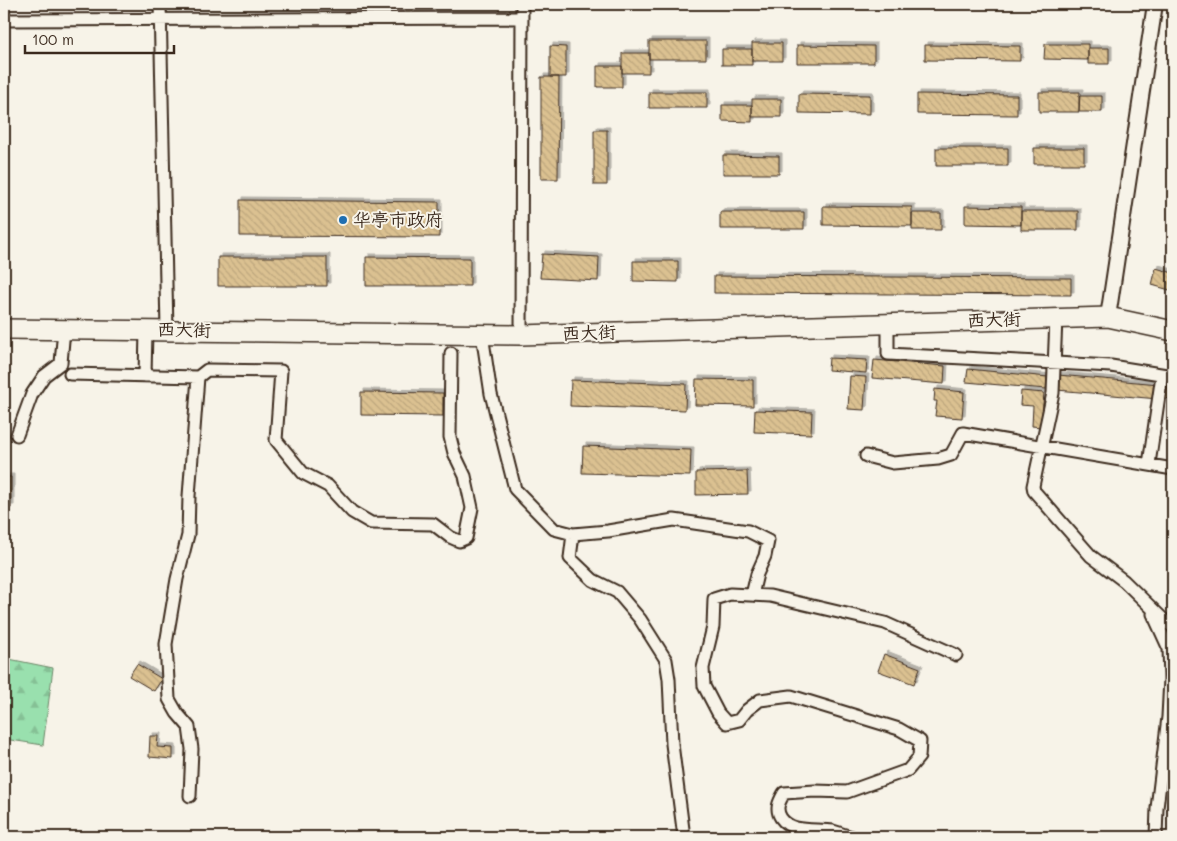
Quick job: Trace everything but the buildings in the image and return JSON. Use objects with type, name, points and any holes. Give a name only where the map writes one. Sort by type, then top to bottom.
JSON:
[{"type":"highway","name":"西大街","points":[[4,329],[521,335],[1108,317],[1173,332]]},
{"type":"street","points":[[160,4],[166,330]]},
{"type":"street","points":[[521,335],[522,4]]},
{"type":"street","points":[[1108,317],[1155,4]]},
{"type":"street","points":[[4,20],[522,18]]},
{"type":"street","points":[[1056,318],[1053,393],[1033,486],[1034,492],[1092,556],[1124,581],[1173,627]]},
{"type":"street","points":[[888,324],[888,354],[1111,366],[1168,375],[1149,464]]},
{"type":"street","points":[[16,435],[32,394],[44,376],[61,363],[64,329]]},
{"type":"street","points":[[145,376],[146,330]]},
{"type":"street","points":[[482,334],[491,394],[515,489],[554,529],[574,534],[608,531],[674,520],[748,531],[768,541],[752,595]]},
{"type":"street","points":[[70,374],[198,377],[207,370],[282,371],[276,440],[303,473],[328,486],[352,512],[371,523],[434,524],[450,537],[459,541],[466,538],[472,508],[465,476],[454,453],[450,436],[451,352]]},
{"type":"street","points":[[190,796],[192,749],[190,727],[177,713],[169,699],[166,644],[174,594],[188,535],[198,377]]},
{"type":"street","points":[[866,456],[893,463],[938,459],[951,455],[963,432],[1173,469]]},
{"type":"street","points":[[574,534],[570,558],[593,580],[618,592],[640,619],[666,660],[669,679],[672,744],[684,837]]},
{"type":"street","points":[[852,837],[832,831],[795,828],[785,823],[778,814],[778,804],[784,793],[815,791],[847,792],[908,770],[919,757],[920,741],[899,729],[791,696],[760,700],[747,710],[739,720],[727,723],[718,713],[704,686],[703,668],[713,627],[714,599],[730,594],[770,596],[885,624],[956,654]]},
{"type":"street","points":[[1145,602],[1155,617],[1169,649],[1168,717],[1157,808],[1156,837]]},
{"type":"green space","points":[[4,658],[53,668],[43,745],[4,739]]},
{"type":"place","name":"华亭市政府","points":[[343,220]]}]
